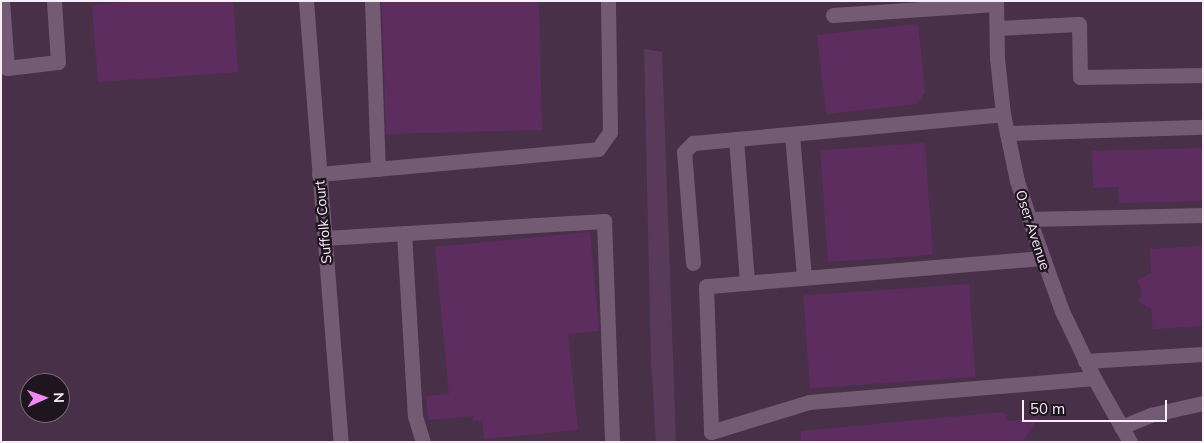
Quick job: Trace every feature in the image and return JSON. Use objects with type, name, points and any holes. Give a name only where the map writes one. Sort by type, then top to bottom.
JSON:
[{"type":"street","points":[[2,1],[7,68],[58,62],[54,1]]},
{"type":"street","name":"Suffolk Court","points":[[306,1],[341,442]]},
{"type":"street","points":[[372,1],[378,169]]},
{"type":"street","points":[[319,174],[598,149],[610,132],[608,1]]},
{"type":"street","points":[[833,15],[996,3]]},
{"type":"street","name":"Oser Avenue","points":[[996,3],[996,28],[1003,114],[1017,181],[1042,258],[1062,311],[1085,361],[1130,442]]},
{"type":"street","points":[[996,28],[1079,24],[1080,77],[1203,75]]},
{"type":"street","points":[[693,263],[684,152],[693,143],[1003,114]]},
{"type":"street","points":[[1007,133],[1203,128]]},
{"type":"street","points":[[792,134],[804,278]]},
{"type":"street","points":[[736,139],[747,283]]},
{"type":"street","points":[[1029,220],[1203,215]]},
{"type":"street","points":[[324,238],[604,221],[612,442]]},
{"type":"street","points":[[404,233],[415,416],[422,442]]},
{"type":"street","points":[[1042,258],[706,286],[711,432],[809,402],[1094,378]]},
{"type":"street","points":[[1085,361],[1203,354]]},
{"type":"street","points":[[1121,427],[1150,414],[1203,403]]},
{"type":"shaded area","points":[[1,1],[1203,1],[1203,442],[1,442]]},
{"type":"shaded area","points":[[644,49],[662,52],[676,442],[656,442],[651,360]]},
{"type":"building","points":[[136,1],[233,1],[238,72],[98,82],[92,5]]},
{"type":"building","points":[[539,1],[542,130],[386,134],[382,2]]},
{"type":"building","points":[[918,24],[925,93],[917,104],[826,114],[817,35]]},
{"type":"building","points":[[925,143],[933,255],[828,262],[820,150]]},
{"type":"building","points":[[1203,148],[1203,201],[1119,203],[1118,187],[1093,188],[1092,151]]},
{"type":"building","points":[[590,232],[599,331],[568,334],[578,430],[484,439],[482,420],[473,421],[473,416],[428,420],[426,396],[449,394],[435,247]]},
{"type":"building","points":[[1203,246],[1203,326],[1153,329],[1151,308],[1138,302],[1142,291],[1137,281],[1151,273],[1150,249]]},
{"type":"building","points":[[969,284],[975,377],[810,388],[803,296]]},
{"type":"building","points":[[1003,412],[1009,421],[1038,418],[1022,442],[801,442],[801,431]]}]
